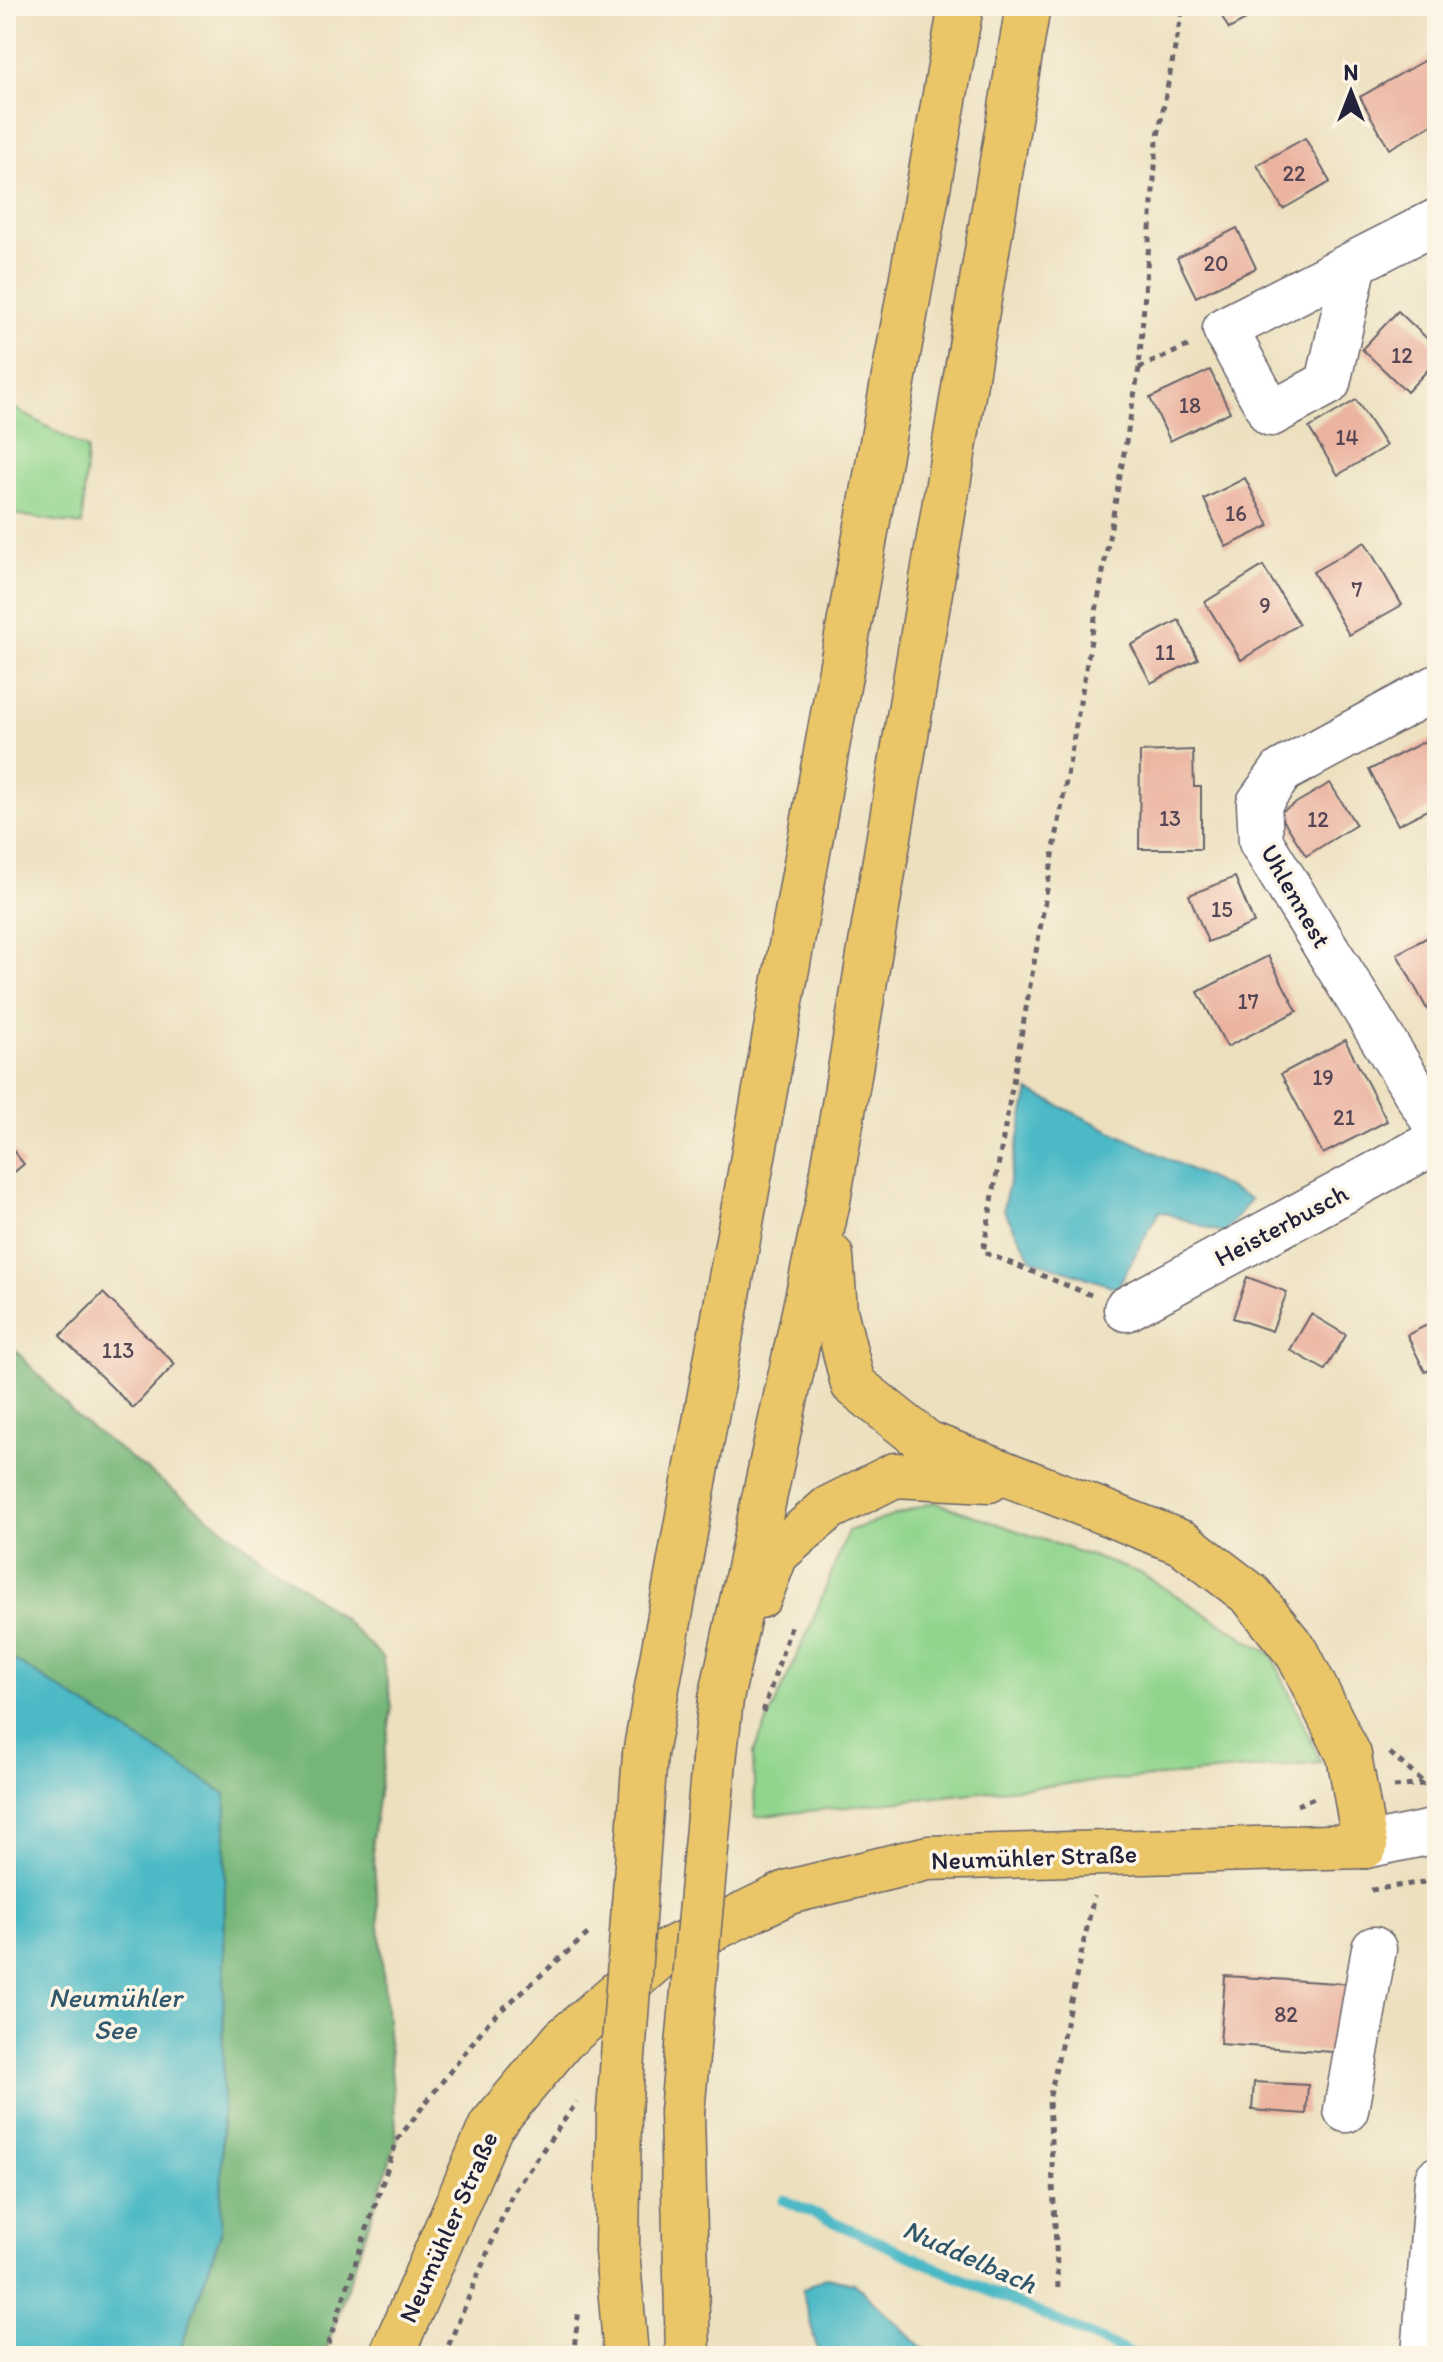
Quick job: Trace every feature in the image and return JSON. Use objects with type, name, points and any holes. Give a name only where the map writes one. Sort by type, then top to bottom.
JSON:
[{"type":"main road","points":[[626,2356],[599,2106],[645,1754],[961,6]]},
{"type":"main road","points":[[688,2356],[682,2112],[721,1699],[828,1201],[1028,6]]},
{"type":"main road","points":[[828,1201],[835,1311],[853,1384],[927,1443],[1183,1543],[1251,1595],[1298,1654],[1349,1755],[1365,1846]]},
{"type":"main road","points":[[721,1699],[776,1554],[829,1508],[895,1475],[1033,1482]]},
{"type":"main road","name":"Neumühler Straße","points":[[391,2356],[491,2126],[563,2040],[665,1952],[789,1892],[928,1858],[1365,1846]]},
{"type":"main road","points":[[601,2356],[617,2251]]},
{"type":"street","points":[[1355,263],[1328,383],[1271,414],[1225,329],[1437,221]]},
{"type":"street","name":"Uhlennest","points":[[1437,687],[1282,771],[1259,803],[1261,842],[1437,1127]]},
{"type":"street","name":"Heisterbusch","points":[[1126,1309],[1437,1141]]},
{"type":"street","name":"Neumühler Straße","points":[[1365,1846],[1437,1831]]},
{"type":"street","points":[[1346,2110],[1374,1949]]},
{"type":"street","points":[[1424,2356],[1431,2318],[1437,2179]]},
{"type":"path","points":[[1126,1309],[983,1252],[1139,368],[1157,141],[1183,6]]},
{"type":"path","points":[[1139,368],[1225,329]]},
{"type":"path","points":[[1382,1746],[1425,1784]]},
{"type":"path","points":[[1311,1797],[1314,1786]]},
{"type":"path","points":[[1058,2288],[1049,2100],[1094,1896]]},
{"type":"path","points":[[1079,1897],[1110,1896]]},
{"type":"path","points":[[444,2356],[513,2192],[599,2106]]},
{"type":"path","points":[[324,2356],[397,2140]]},
{"type":"green space","points":[[6,396],[16,409],[87,449],[82,525],[6,513]]},
{"type":"green space","points":[[6,1340],[79,1419],[342,1618],[382,1657],[392,1706],[372,1840],[397,2140],[324,2356],[178,2356],[221,2232],[226,1794],[6,1655]]},
{"type":"green space","points":[[934,1502],[1140,1573],[1272,1655],[1321,1763],[1008,1789],[755,1817],[753,1753],[811,1625],[848,1531]]},
{"type":"water","points":[[1029,1091],[1251,1199],[1224,1233],[1159,1211],[1117,1288],[1032,1259],[1003,1209]]},
{"type":"water","name":"Neumühler See","points":[[6,1655],[226,1794],[221,2232],[178,2356],[6,2356]]},
{"type":"water","points":[[826,2277],[854,2283],[931,2356],[819,2356],[802,2290]]},
{"type":"building","points":[[1216,6],[1272,6],[1229,29]]},
{"type":"building","points":[[1432,56],[1437,65],[1437,122],[1389,149],[1360,97]]},
{"type":"building","points":[[1305,138],[1330,182],[1283,209],[1257,165]]},
{"type":"building","points":[[1237,228],[1256,268],[1196,297],[1177,258]]},
{"type":"building","points":[[1398,311],[1437,348],[1437,360],[1407,392],[1362,349]]},
{"type":"building","points":[[1210,370],[1230,412],[1170,441],[1150,398]]},
{"type":"building","points":[[1356,400],[1386,446],[1338,475],[1309,428]]},
{"type":"building","points":[[1245,478],[1269,526],[1226,547],[1204,499]]},
{"type":"building","points":[[1365,542],[1402,605],[1349,635],[1313,572]]},
{"type":"building","points":[[1263,566],[1299,624],[1241,660],[1205,602]]},
{"type":"building","points":[[1179,620],[1198,659],[1151,683],[1131,645]]},
{"type":"building","points":[[1437,735],[1437,805],[1398,825],[1369,770]]},
{"type":"building","points":[[1193,750],[1194,787],[1201,787],[1201,849],[1139,849],[1140,752]]},
{"type":"building","points":[[1330,783],[1356,825],[1306,856],[1279,813]]},
{"type":"building","points":[[1235,877],[1254,923],[1208,942],[1189,895]]},
{"type":"building","points":[[1437,932],[1437,1007],[1428,1011],[1397,954]]},
{"type":"building","points":[[1268,956],[1297,1011],[1227,1047],[1198,992]]},
{"type":"building","points":[[1345,1040],[1387,1121],[1323,1154],[1281,1074]]},
{"type":"building","points":[[6,1142],[24,1164],[6,1179]]},
{"type":"building","points":[[1247,1277],[1287,1292],[1272,1331],[1233,1318]]},
{"type":"building","points":[[103,1293],[175,1364],[133,1408],[60,1336]]},
{"type":"building","points":[[1311,1314],[1346,1335],[1325,1370],[1290,1350]]},
{"type":"building","points":[[1437,1320],[1437,1366],[1425,1372],[1407,1335]]},
{"type":"building","points":[[1225,1976],[1352,1984],[1347,2053],[1220,2044]]},
{"type":"building","points":[[1254,2082],[1308,2085],[1306,2114],[1252,2110]]},
{"type":"waterway","name":"Nuddelbach","points":[[784,2200],[1136,2356]]}]
